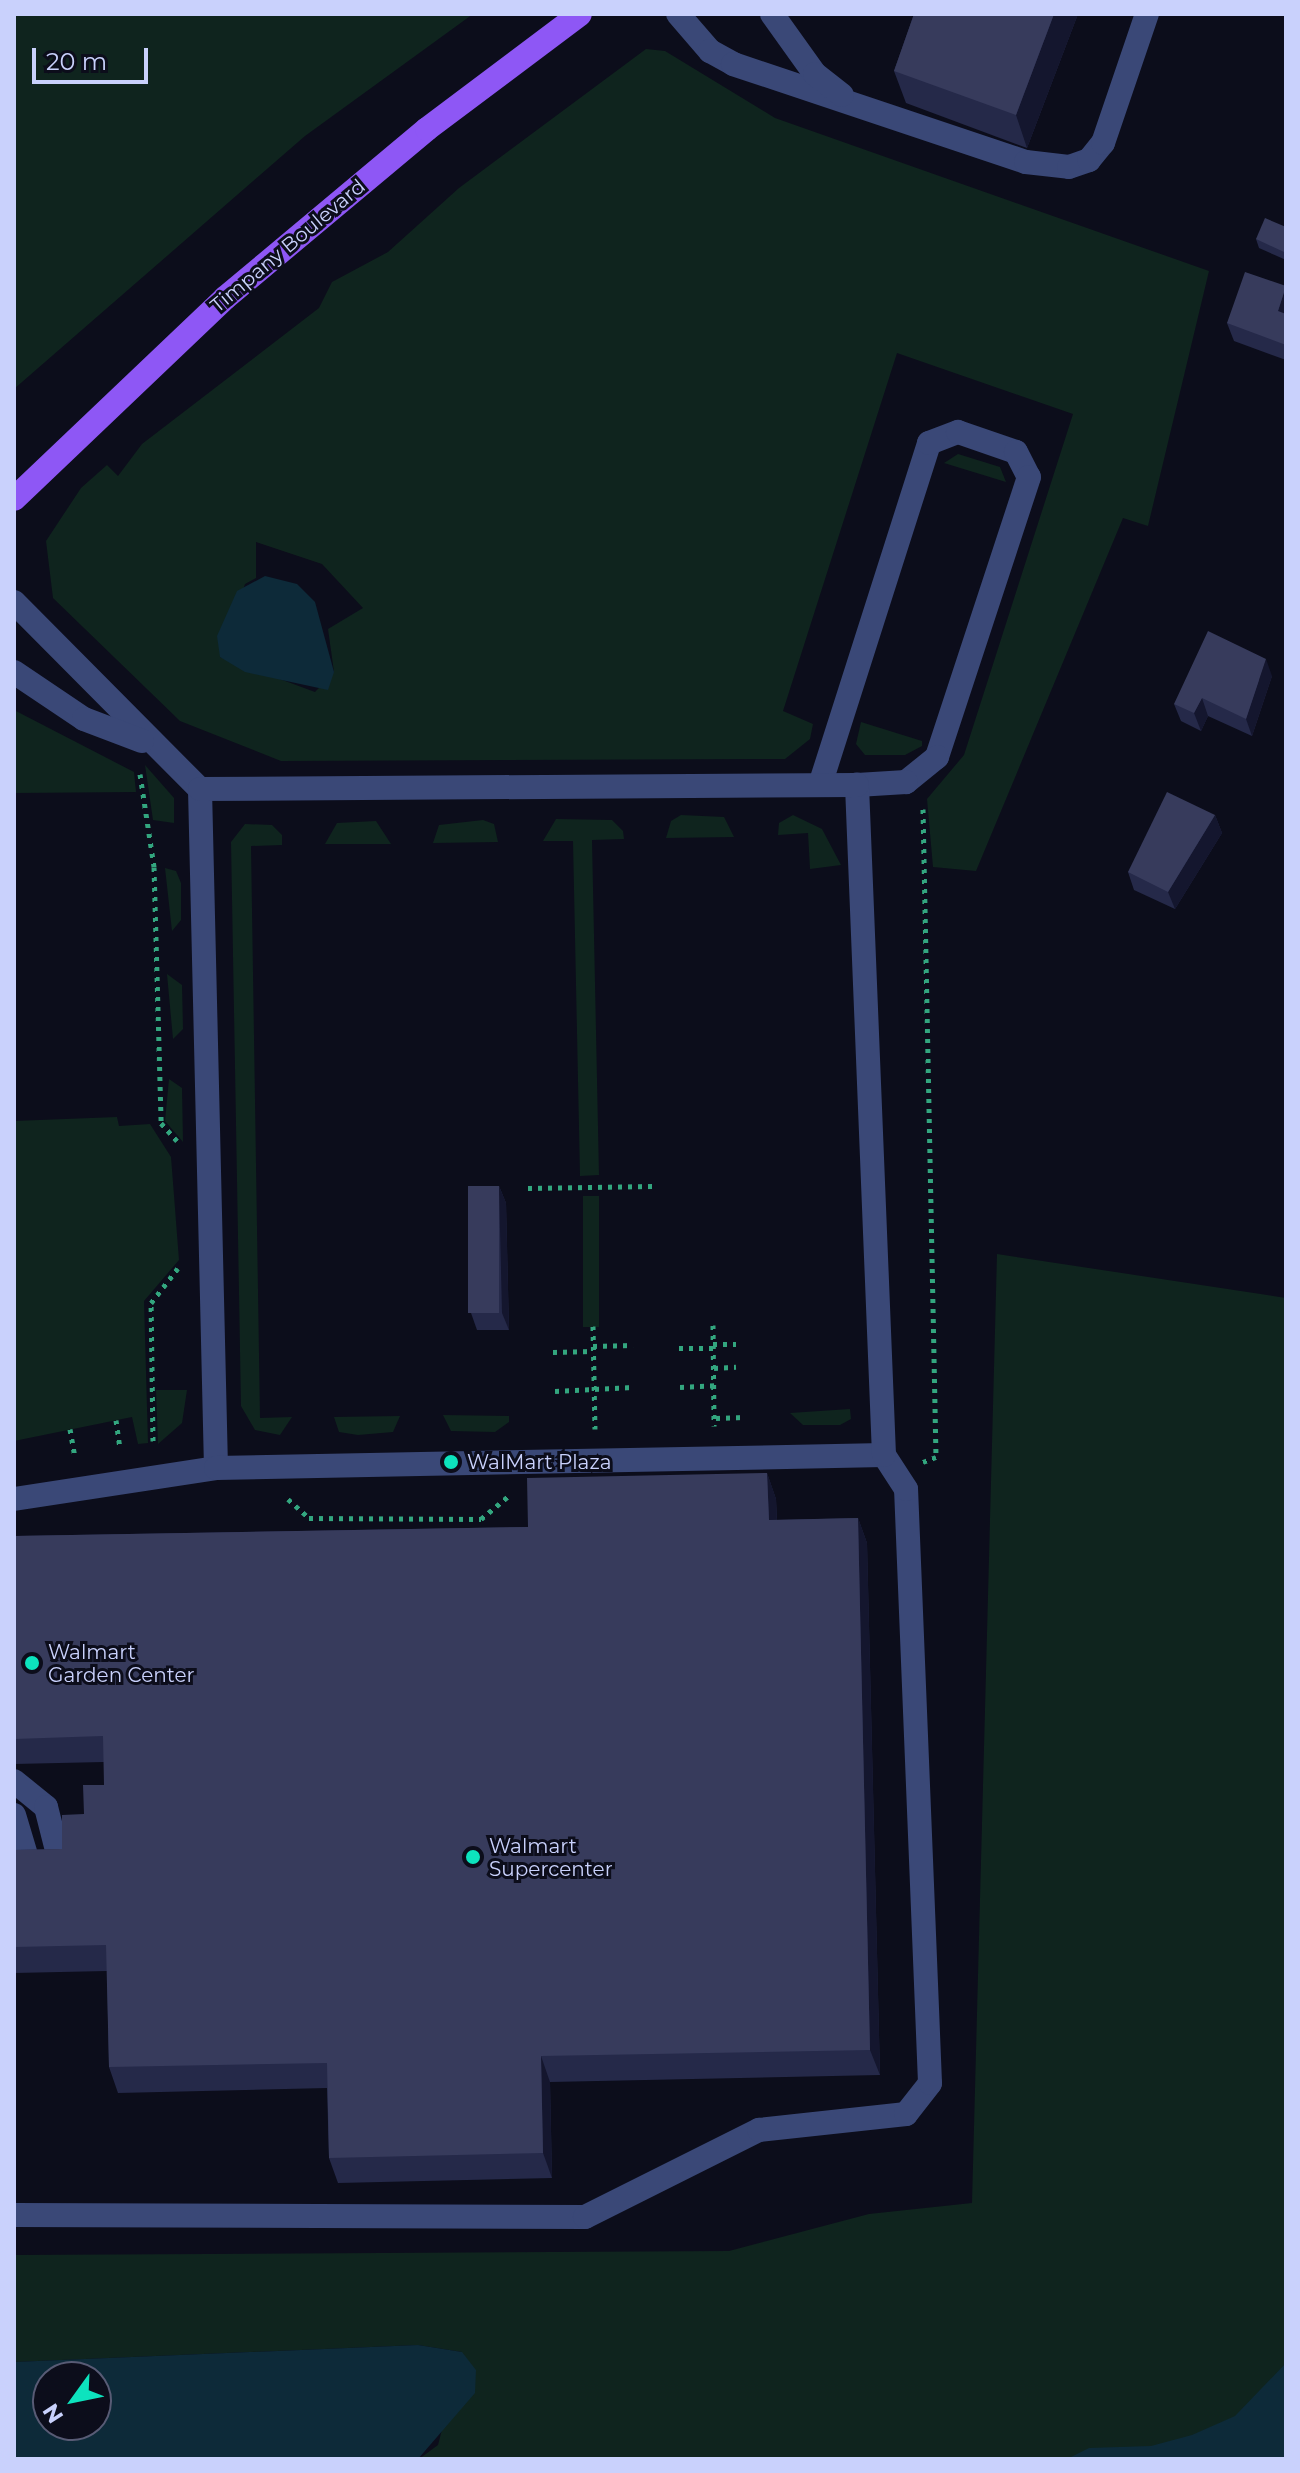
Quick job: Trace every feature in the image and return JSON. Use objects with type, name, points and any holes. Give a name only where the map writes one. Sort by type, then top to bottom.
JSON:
[{"type":"main road","name":"Timpany Boulevard","points":[[14,499],[225,298],[427,129],[580,14]]},
{"type":"lane","points":[[678,14],[710,51],[733,64],[1026,162],[1069,167],[1089,160],[1103,143],[1147,14]]},
{"type":"lane","points":[[772,14],[815,74],[858,105]]},
{"type":"lane","points":[[14,602],[148,742],[200,789],[857,785],[906,782],[937,757],[1029,477],[1016,452],[958,432],[929,443],[820,785]]},
{"type":"lane","points":[[14,672],[84,719],[148,742]]},
{"type":"lane","points":[[14,2215],[585,2217],[759,2130],[892,2119],[919,2106],[932,2069],[906,1489],[884,1455],[857,785]]},
{"type":"lane","points":[[200,789],[216,1468]]},
{"type":"lane","points":[[14,1499],[216,1468],[884,1455]]},
{"type":"lane","points":[[14,1781],[46,1807],[63,1874]]},
{"type":"lane","points":[[14,1815],[32,1875]]},
{"type":"path","points":[[126,763],[140,770],[154,867],[161,1123],[179,1144],[180,1159]]},
{"type":"path","points":[[922,802],[936,1457],[923,1463]]},
{"type":"path","points":[[528,1188],[653,1186]]},
{"type":"path","points":[[153,1441],[151,1303],[183,1262]]},
{"type":"path","points":[[713,1325],[716,1426]]},
{"type":"path","points":[[593,1326],[595,1430]]},
{"type":"path","points":[[679,1348],[736,1344]]},
{"type":"path","points":[[553,1352],[633,1345]]},
{"type":"path","points":[[714,1368],[736,1367]]},
{"type":"path","points":[[680,1387],[715,1385]]},
{"type":"path","points":[[555,1391],[633,1387]]},
{"type":"path","points":[[716,1418],[745,1417]]},
{"type":"path","points":[[116,1420],[120,1447]]},
{"type":"path","points":[[70,1429],[75,1457]]},
{"type":"path","points":[[271,1499],[287,1498],[309,1518],[481,1519],[505,1496],[519,1494]]},
{"type":"green space","points":[[14,14],[473,14],[305,136],[14,389]]},
{"type":"green space","points":[[646,49],[665,51],[775,118],[1209,271],[1148,526],[1123,518],[976,871],[933,867],[927,799],[964,755],[1073,414],[897,353],[783,711],[813,724],[810,739],[785,759],[281,761],[180,721],[53,598],[46,541],[81,488],[107,465],[118,476],[142,444],[319,308],[332,282],[388,252],[459,188]],"holes":[[[256,542],[322,564],[363,608],[328,629],[334,672],[315,692],[220,657],[245,584],[256,578]]]},
{"type":"green space","points":[[958,454],[1000,467],[1006,482],[944,463]]},
{"type":"green space","points":[[14,710],[134,772],[136,792],[14,793]]},
{"type":"green space","points":[[861,722],[922,741],[922,746],[905,755],[865,755],[856,744]]},
{"type":"green space","points":[[145,765],[174,798],[174,823],[153,820]]},
{"type":"green space","points":[[681,815],[724,817],[734,837],[666,838],[671,821]]},
{"type":"green space","points":[[793,815],[822,829],[841,865],[810,869],[808,833],[778,835],[779,823]]},
{"type":"green space","points":[[556,819],[612,820],[623,831],[624,839],[592,840],[599,1175],[580,1176],[573,841],[543,841]]},
{"type":"green space","points":[[483,820],[494,824],[498,842],[433,843],[439,825]]},
{"type":"green space","points":[[376,821],[391,844],[325,844],[337,823]]},
{"type":"green space","points":[[245,824],[272,825],[282,835],[282,845],[251,846],[260,1418],[292,1417],[280,1435],[255,1430],[241,1406],[231,842]]},
{"type":"green space","points":[[165,868],[176,871],[181,883],[181,920],[172,931]]},
{"type":"green space","points":[[167,974],[182,985],[183,1029],[173,1039]]},
{"type":"green space","points":[[169,1079],[182,1088],[183,1142],[165,1121]]},
{"type":"green space","points":[[117,1117],[119,1126],[150,1124],[171,1157],[179,1260],[144,1301],[148,1443],[138,1444],[132,1417],[14,1441],[14,1121]]},
{"type":"green space","points":[[583,1196],[599,1196],[599,1327],[583,1327]]},
{"type":"green space","points":[[997,1254],[1286,1298],[1286,2459],[419,2459],[438,2445],[462,2352],[418,2345],[14,2362],[14,2255],[729,2251],[869,2214],[972,2203]]},
{"type":"green space","points":[[156,1390],[187,1390],[182,1423],[158,1444]]},
{"type":"green space","points":[[850,1409],[851,1419],[840,1425],[803,1425],[790,1413]]},
{"type":"green space","points":[[443,1415],[509,1416],[509,1422],[495,1432],[451,1431]]},
{"type":"green space","points":[[400,1416],[393,1432],[358,1435],[339,1432],[334,1417]]},
{"type":"water","points":[[265,576],[297,584],[315,602],[334,672],[328,690],[245,672],[220,657],[217,636],[237,591]]},
{"type":"water","points":[[418,2345],[462,2352],[476,2370],[475,2393],[418,2459],[14,2459],[14,2362],[32,2361],[32,2441],[112,2441],[112,2361],[38,2361]]},
{"type":"water","points":[[1286,2363],[1286,2459],[1067,2459],[1089,2448],[1151,2446],[1192,2435],[1235,2416]]},
{"type":"building","points":[[914,14],[1054,14],[1016,115],[894,71]]},
{"type":"building","points":[[1265,218],[1286,227],[1284,252],[1256,239]]},
{"type":"building","points":[[1245,272],[1286,286],[1278,311],[1286,314],[1286,345],[1227,323]]},
{"type":"building","points":[[1208,631],[1266,659],[1246,719],[1202,698],[1194,713],[1174,704]]},
{"type":"building","points":[[1167,792],[1215,815],[1168,892],[1128,872]]},
{"type":"building","points":[[468,1186],[499,1186],[499,1313],[468,1313]]},
{"type":"building","name":"Walmart Supercenter","points":[[767,1473],[769,1520],[858,1518],[870,2050],[541,2056],[543,2153],[329,2158],[327,2063],[109,2067],[106,1945],[14,1947],[14,1850],[62,1849],[62,1815],[84,1814],[83,1785],[104,1785],[103,1736],[14,1739],[14,1536],[528,1527],[527,1478]]},
{"type":"place","name":"WalMart Plaza","points":[[451,1462]]},
{"type":"place","name":"Walmart Garden Center","points":[[32,1663]]},
{"type":"place","name":"Walmart Supercenter","points":[[473,1857]]}]
